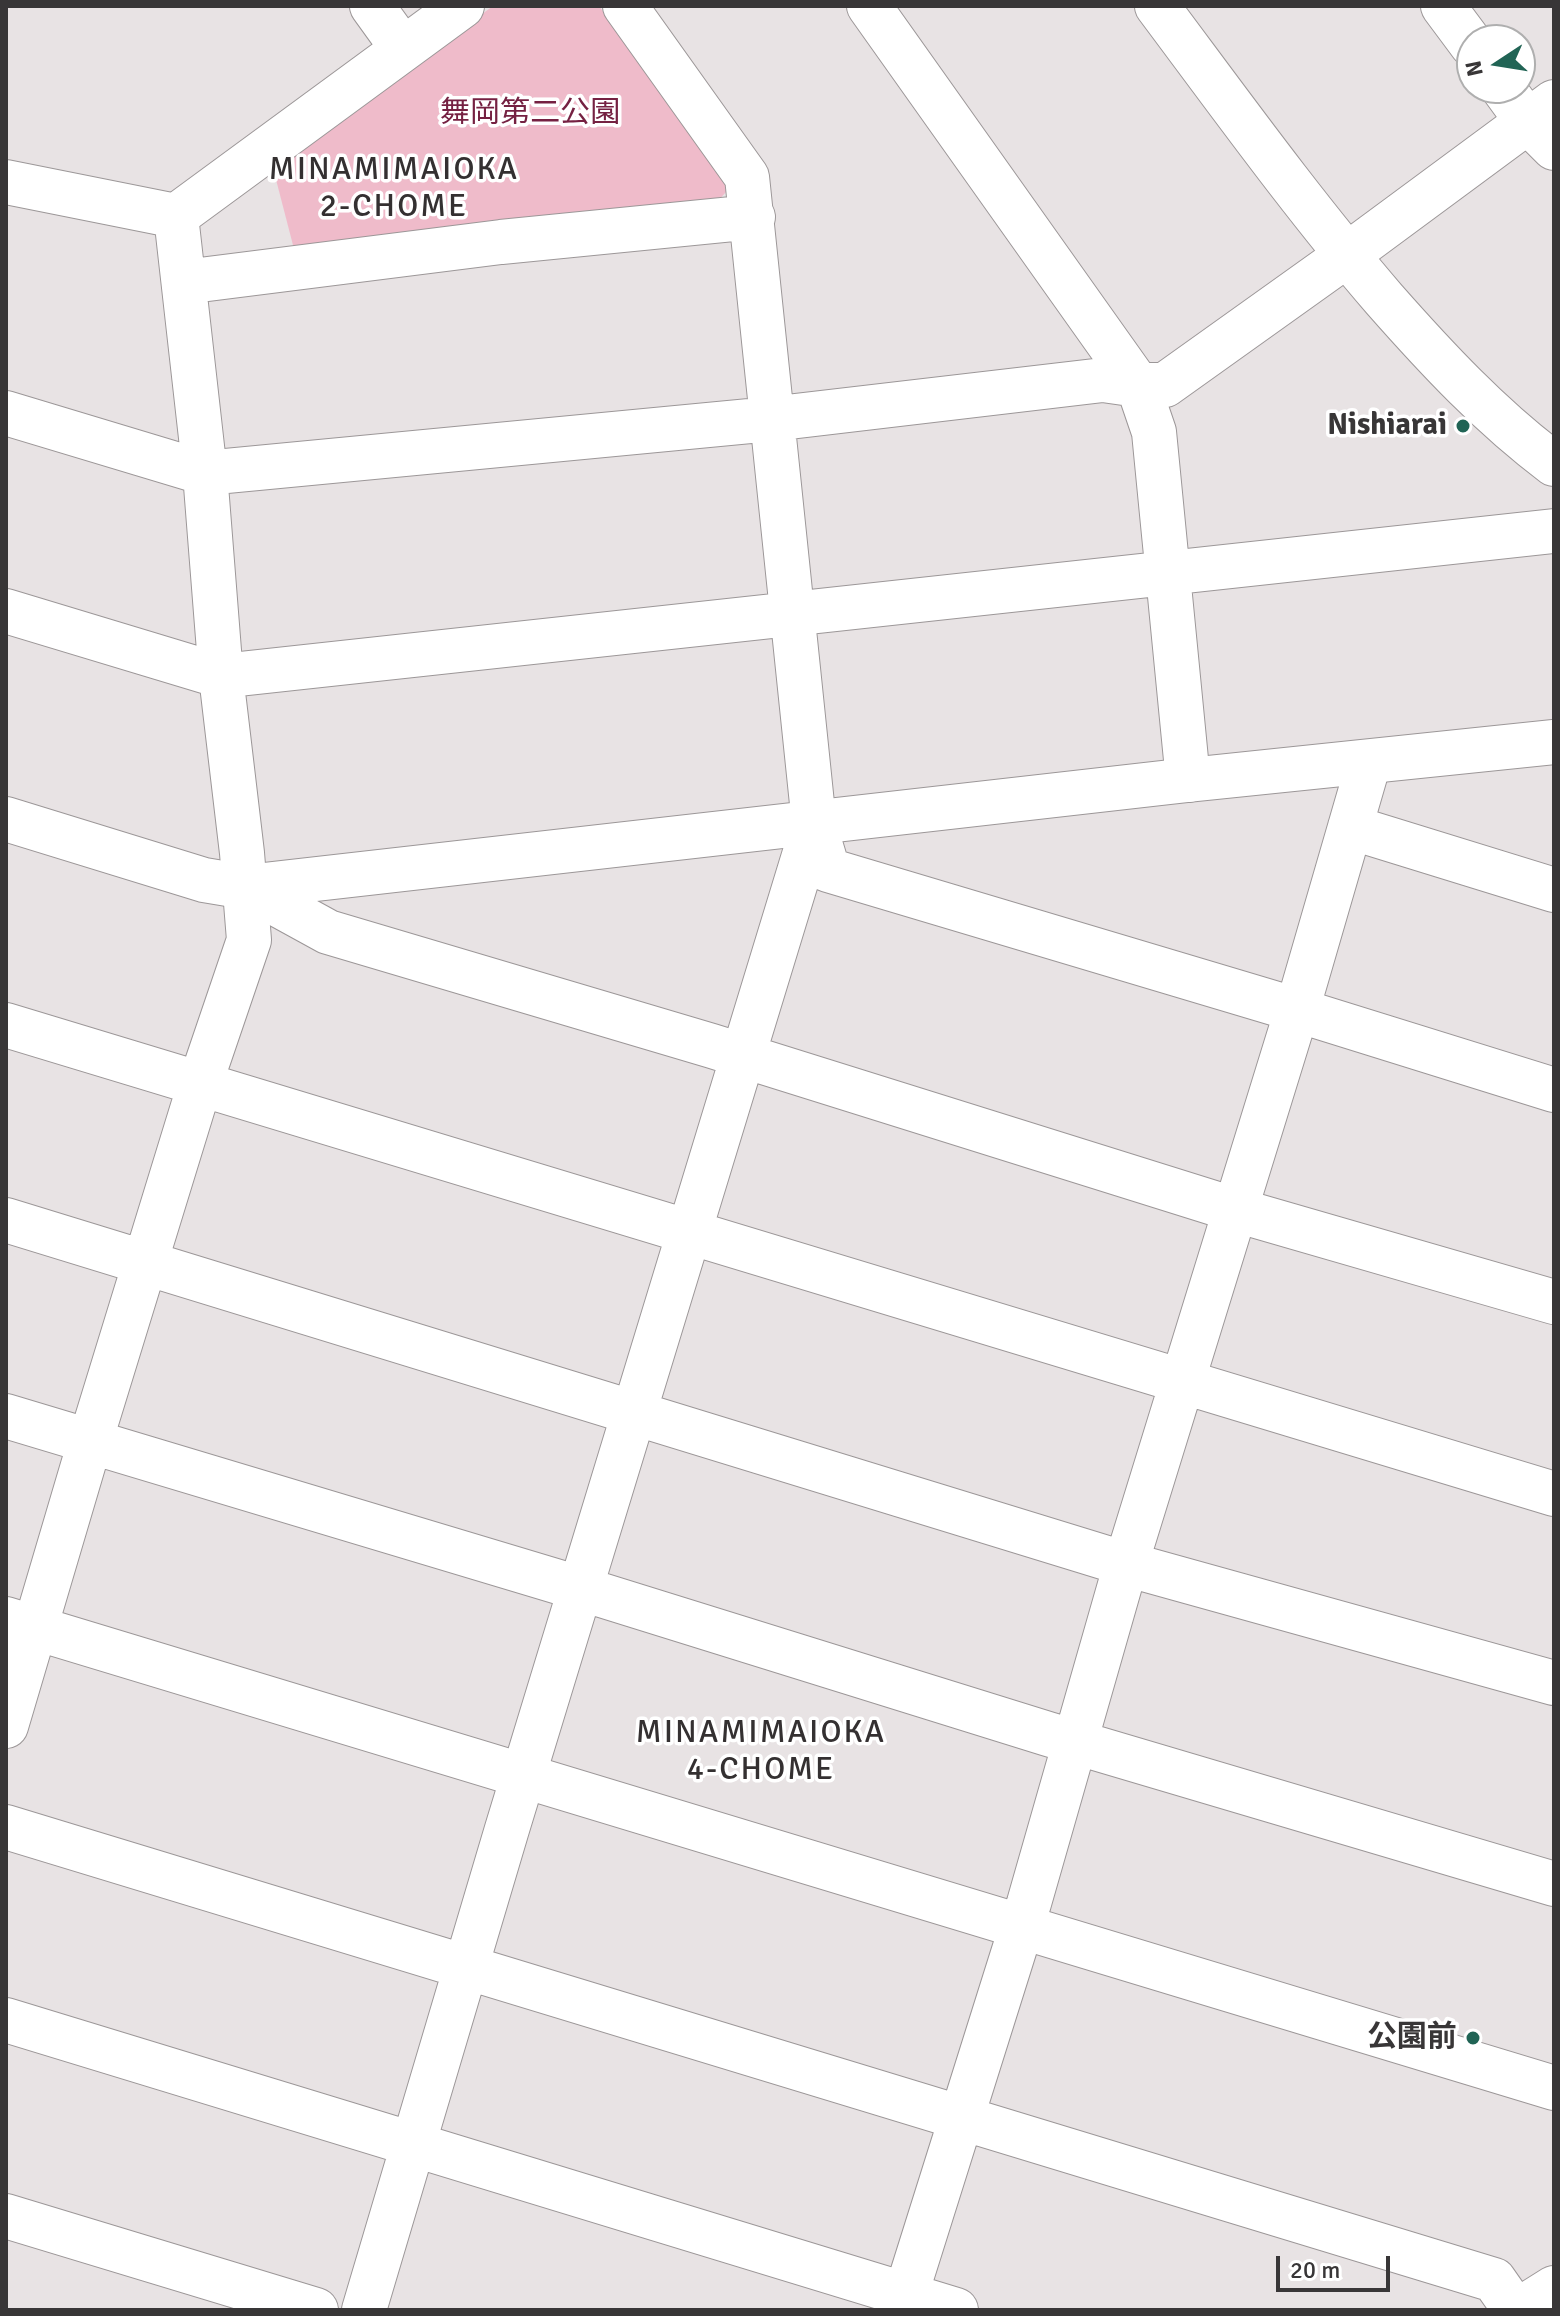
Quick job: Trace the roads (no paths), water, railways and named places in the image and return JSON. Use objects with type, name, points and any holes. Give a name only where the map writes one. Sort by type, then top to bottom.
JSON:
[{"type":"street","points":[[372,6],[403,49]]},
{"type":"street","points":[[6,182],[176,216],[462,6]]},
{"type":"street","points":[[625,6],[747,177],[814,823],[828,870],[1554,1090]]},
{"type":"street","points":[[869,6],[1138,385],[1154,432],[1188,780]]},
{"type":"street","points":[[1157,6],[1321,225],[1438,360],[1533,449],[1554,464]]},
{"type":"street","points":[[1443,6],[1456,24]]},
{"type":"street","points":[[6,413],[205,473],[771,419],[1103,380],[1165,385],[1347,255],[1534,115]]},
{"type":"street","points":[[6,1726],[21,1624],[90,1442],[200,1084],[249,940],[246,887],[221,676],[205,473],[176,216]]},
{"type":"street","points":[[184,282],[501,242],[753,217]]},
{"type":"street","points":[[6,611],[221,676],[1554,531]]},
{"type":"street","points":[[6,819],[204,880],[246,887],[1188,780],[1554,742]]},
{"type":"street","points":[[904,2303],[1021,1926],[1126,1564],[1297,1010],[1369,762]]},
{"type":"street","points":[[364,2310],[465,1966],[814,823]]},
{"type":"street","points":[[1350,827],[1554,890]]},
{"type":"street","points":[[246,887],[328,932],[742,1056],[1236,1210],[1554,1302]]},
{"type":"street","points":[[6,1025],[1554,1494]]},
{"type":"street","points":[[6,1220],[1126,1564],[1554,1683]]},
{"type":"street","points":[[6,1416],[1076,1742],[1554,1884]]},
{"type":"street","points":[[21,1624],[1554,2088]]},
{"type":"street","points":[[6,1827],[960,2120],[1494,2280],[1517,2310],[1554,2288]]},
{"type":"street","points":[[6,2020],[413,2144],[904,2303],[956,2310]]},
{"type":"street","points":[[6,2216],[316,2310]]},
{"type":"place","name":"Nishiarai","points":[[1463,426]]},
{"type":"place","name":"公園前","points":[[1473,2038]]},
{"type":"district","name":"MINAMIMAIOKA 2-CHOME","points":[[394,190]]},
{"type":"district","name":"MINAMIMAIOKA 4-CHOME","points":[[761,1752]]},
{"type":"park label","name":"舞岡第二公園","points":[[530,114]]}]
